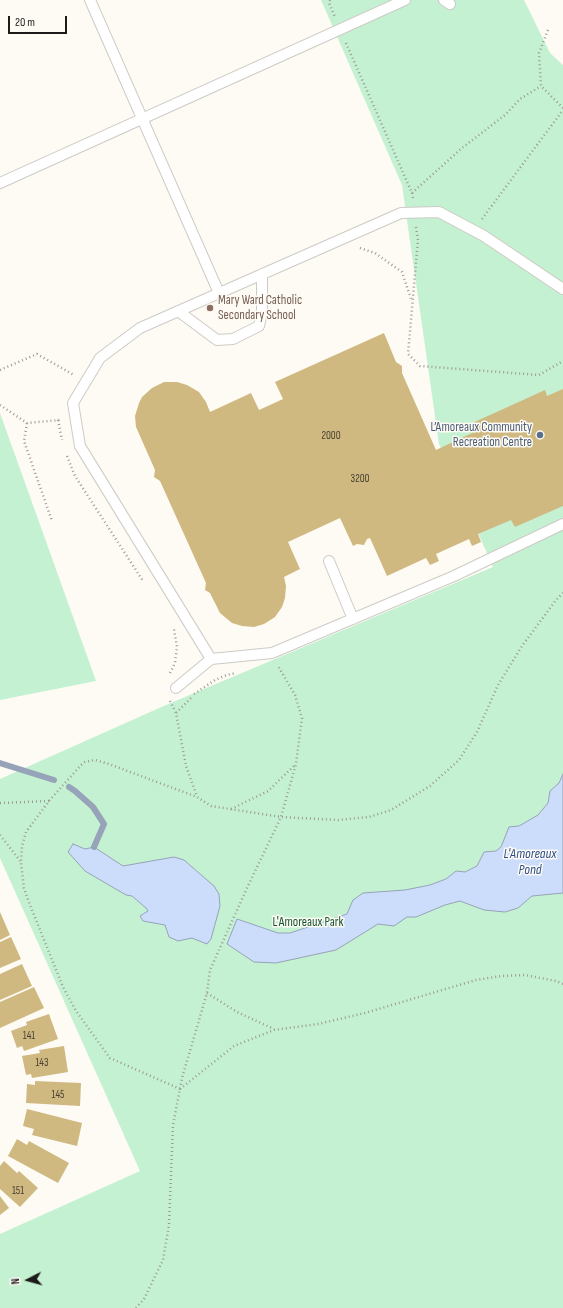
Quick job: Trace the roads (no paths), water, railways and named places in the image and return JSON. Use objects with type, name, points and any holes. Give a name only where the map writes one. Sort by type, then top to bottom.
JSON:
[{"type":"lane","points":[[90,0],[219,293]]},
{"type":"lane","points":[[0,183],[405,0]]},
{"type":"lane","points":[[211,659],[80,446],[73,403],[100,358],[140,328],[401,213],[440,212],[484,236],[563,289]]},
{"type":"lane","points":[[178,311],[217,340],[233,339],[259,326],[262,313],[262,274]]},
{"type":"lane","points":[[176,688],[211,659],[272,653],[454,576],[563,524]]},
{"type":"lane","points":[[329,561],[353,619]]},
{"type":"water","name":"L'Amoreaux Pond","points":[[563,774],[563,893],[532,896],[518,908],[505,912],[484,910],[460,901],[445,905],[416,917],[407,917],[394,926],[378,924],[336,950],[276,963],[254,962],[227,944],[237,919],[278,933],[290,933],[347,914],[353,900],[363,893],[405,890],[430,885],[446,879],[456,871],[465,872],[477,866],[484,852],[496,851],[501,847],[509,827],[519,826],[538,815],[548,803],[550,791],[559,783]]},
{"type":"water","points":[[73,844],[85,849],[94,847],[123,866],[174,857],[184,860],[214,886],[219,894],[220,906],[211,939],[207,944],[192,938],[178,941],[169,937],[165,925],[143,921],[140,916],[148,911],[146,908],[132,896],[126,895],[85,871],[68,852]]},
{"type":"waterway","points":[[0,763],[54,780]]},
{"type":"waterway","points":[[69,787],[93,807],[104,824],[94,847]]},
{"type":"place","name":"Mary Ward Catholic Secondary School","points":[[210,308]]},
{"type":"place","name":"L’Amoreaux Community Recreation Centre","points":[[540,435]]},
{"type":"park label","name":"L'Amoreaux Park","points":[[308,923]]}]
